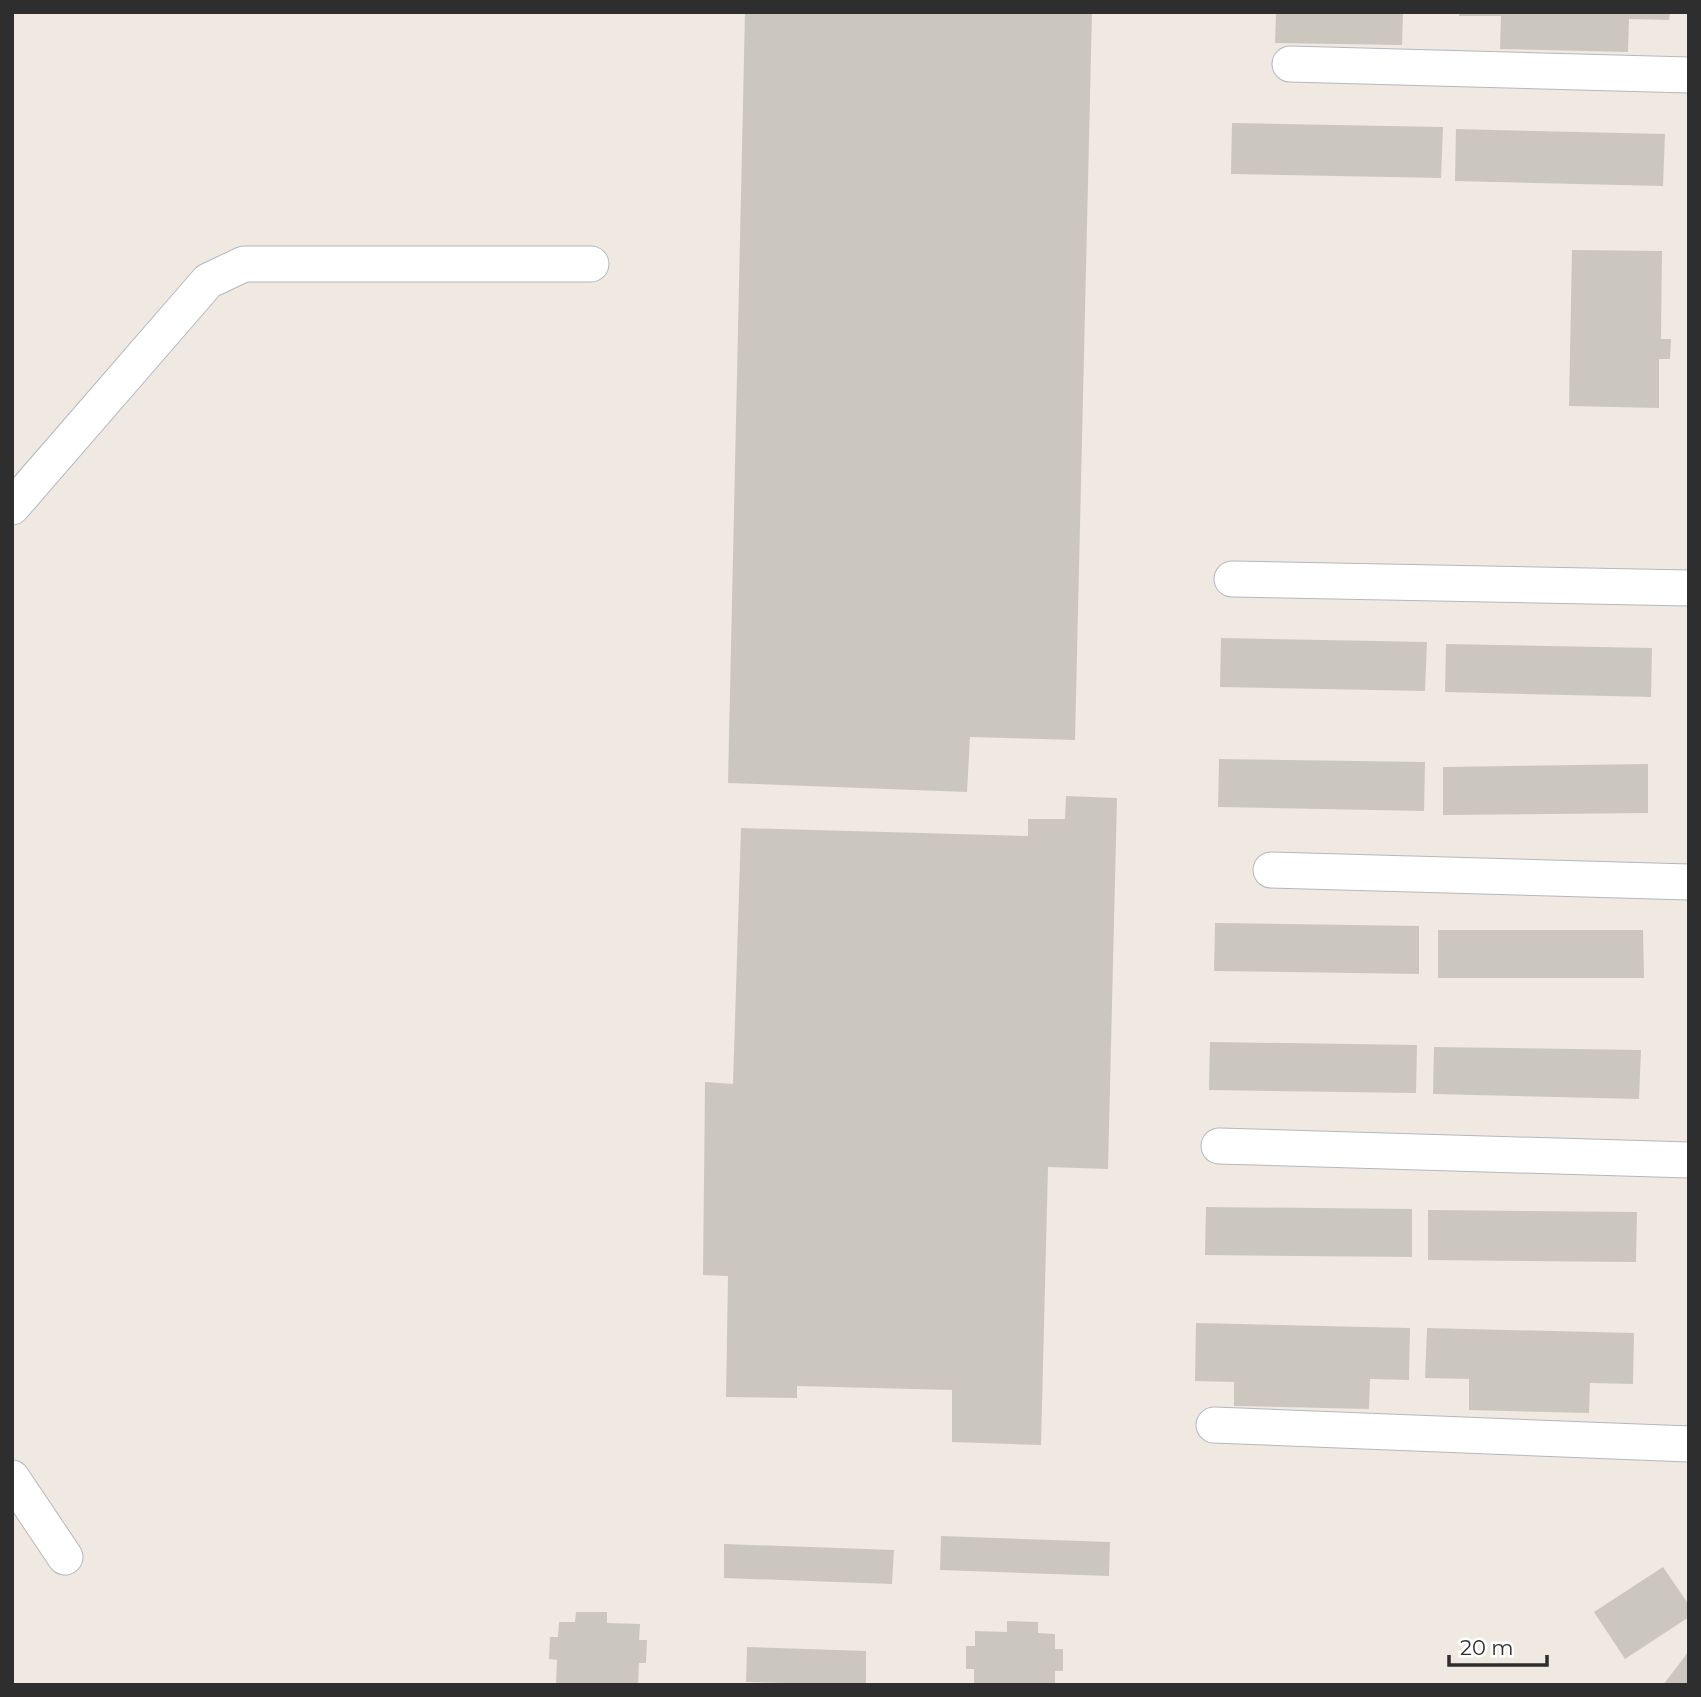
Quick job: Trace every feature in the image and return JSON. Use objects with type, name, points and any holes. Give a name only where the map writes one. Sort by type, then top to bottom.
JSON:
[{"type":"lane","points":[[1290,64],[1689,75]]},
{"type":"lane","points":[[12,508],[208,281],[244,264],[591,264]]},
{"type":"lane","points":[[1232,579],[1689,588]]},
{"type":"lane","points":[[1271,870],[1689,882]]},
{"type":"lane","points":[[1219,1146],[1689,1160]]},
{"type":"lane","points":[[1214,1425],[1689,1444]]},
{"type":"lane","points":[[12,1478],[65,1557]]},
{"type":"building","points":[[745,12],[1092,12],[1075,740],[970,737],[967,792],[728,783]]},
{"type":"building","points":[[1276,12],[1403,12],[1402,45],[1275,43]]},
{"type":"building","points":[[1459,12],[1670,12],[1669,20],[1629,19],[1628,52],[1500,49],[1501,16],[1459,16]]},
{"type":"building","points":[[1232,123],[1443,127],[1441,178],[1231,174]]},
{"type":"building","points":[[1456,129],[1665,134],[1663,186],[1455,181]]},
{"type":"building","points":[[1572,250],[1662,251],[1661,339],[1671,339],[1670,359],[1659,359],[1659,408],[1569,406]]},
{"type":"building","points":[[1221,638],[1427,642],[1425,691],[1220,687]]},
{"type":"building","points":[[1446,644],[1652,648],[1651,697],[1445,692]]},
{"type":"building","points":[[1219,759],[1425,762],[1424,811],[1218,807]]},
{"type":"building","points":[[1648,764],[1648,813],[1443,815],[1443,767]]},
{"type":"building","points":[[1066,796],[1117,798],[1108,1169],[1048,1167],[1041,1445],[952,1442],[952,1390],[797,1386],[797,1398],[726,1397],[728,1276],[703,1275],[705,1082],[733,1084],[741,828],[1028,836],[1028,819],[1065,819]]},
{"type":"building","points":[[1215,923],[1419,926],[1419,974],[1214,971]]},
{"type":"building","points":[[1438,930],[1643,930],[1644,978],[1438,978]]},
{"type":"building","points":[[1210,1042],[1417,1045],[1416,1093],[1209,1090]]},
{"type":"building","points":[[1434,1047],[1641,1050],[1639,1099],[1433,1094]]},
{"type":"building","points":[[1206,1207],[1412,1209],[1412,1257],[1205,1255]]},
{"type":"building","points":[[1428,1210],[1637,1212],[1636,1262],[1428,1260]]},
{"type":"building","points":[[1196,1323],[1410,1328],[1409,1380],[1370,1379],[1369,1409],[1234,1406],[1234,1382],[1195,1381]]},
{"type":"building","points":[[1427,1328],[1634,1333],[1633,1384],[1590,1383],[1589,1413],[1469,1410],[1469,1379],[1425,1378]]},
{"type":"building","points":[[941,1536],[1110,1542],[1109,1576],[940,1570]]},
{"type":"building","points":[[724,1544],[894,1550],[892,1584],[724,1578]]},
{"type":"building","points":[[1663,1567],[1689,1605],[1689,1617],[1625,1659],[1594,1612]]},
{"type":"building","points":[[576,1612],[607,1612],[607,1623],[640,1624],[639,1640],[647,1640],[646,1663],[639,1663],[638,1685],[556,1685],[557,1660],[549,1659],[550,1637],[558,1637],[559,1622],[575,1622]]},
{"type":"building","points":[[1007,1621],[1038,1622],[1038,1633],[1055,1634],[1055,1649],[1063,1649],[1063,1671],[1055,1671],[1055,1685],[974,1685],[974,1669],[966,1669],[966,1646],[975,1646],[975,1631],[1007,1632]]},
{"type":"building","points":[[747,1647],[866,1651],[866,1685],[746,1682]]},
{"type":"building","points":[[1689,1651],[1689,1685],[1663,1685]]}]
